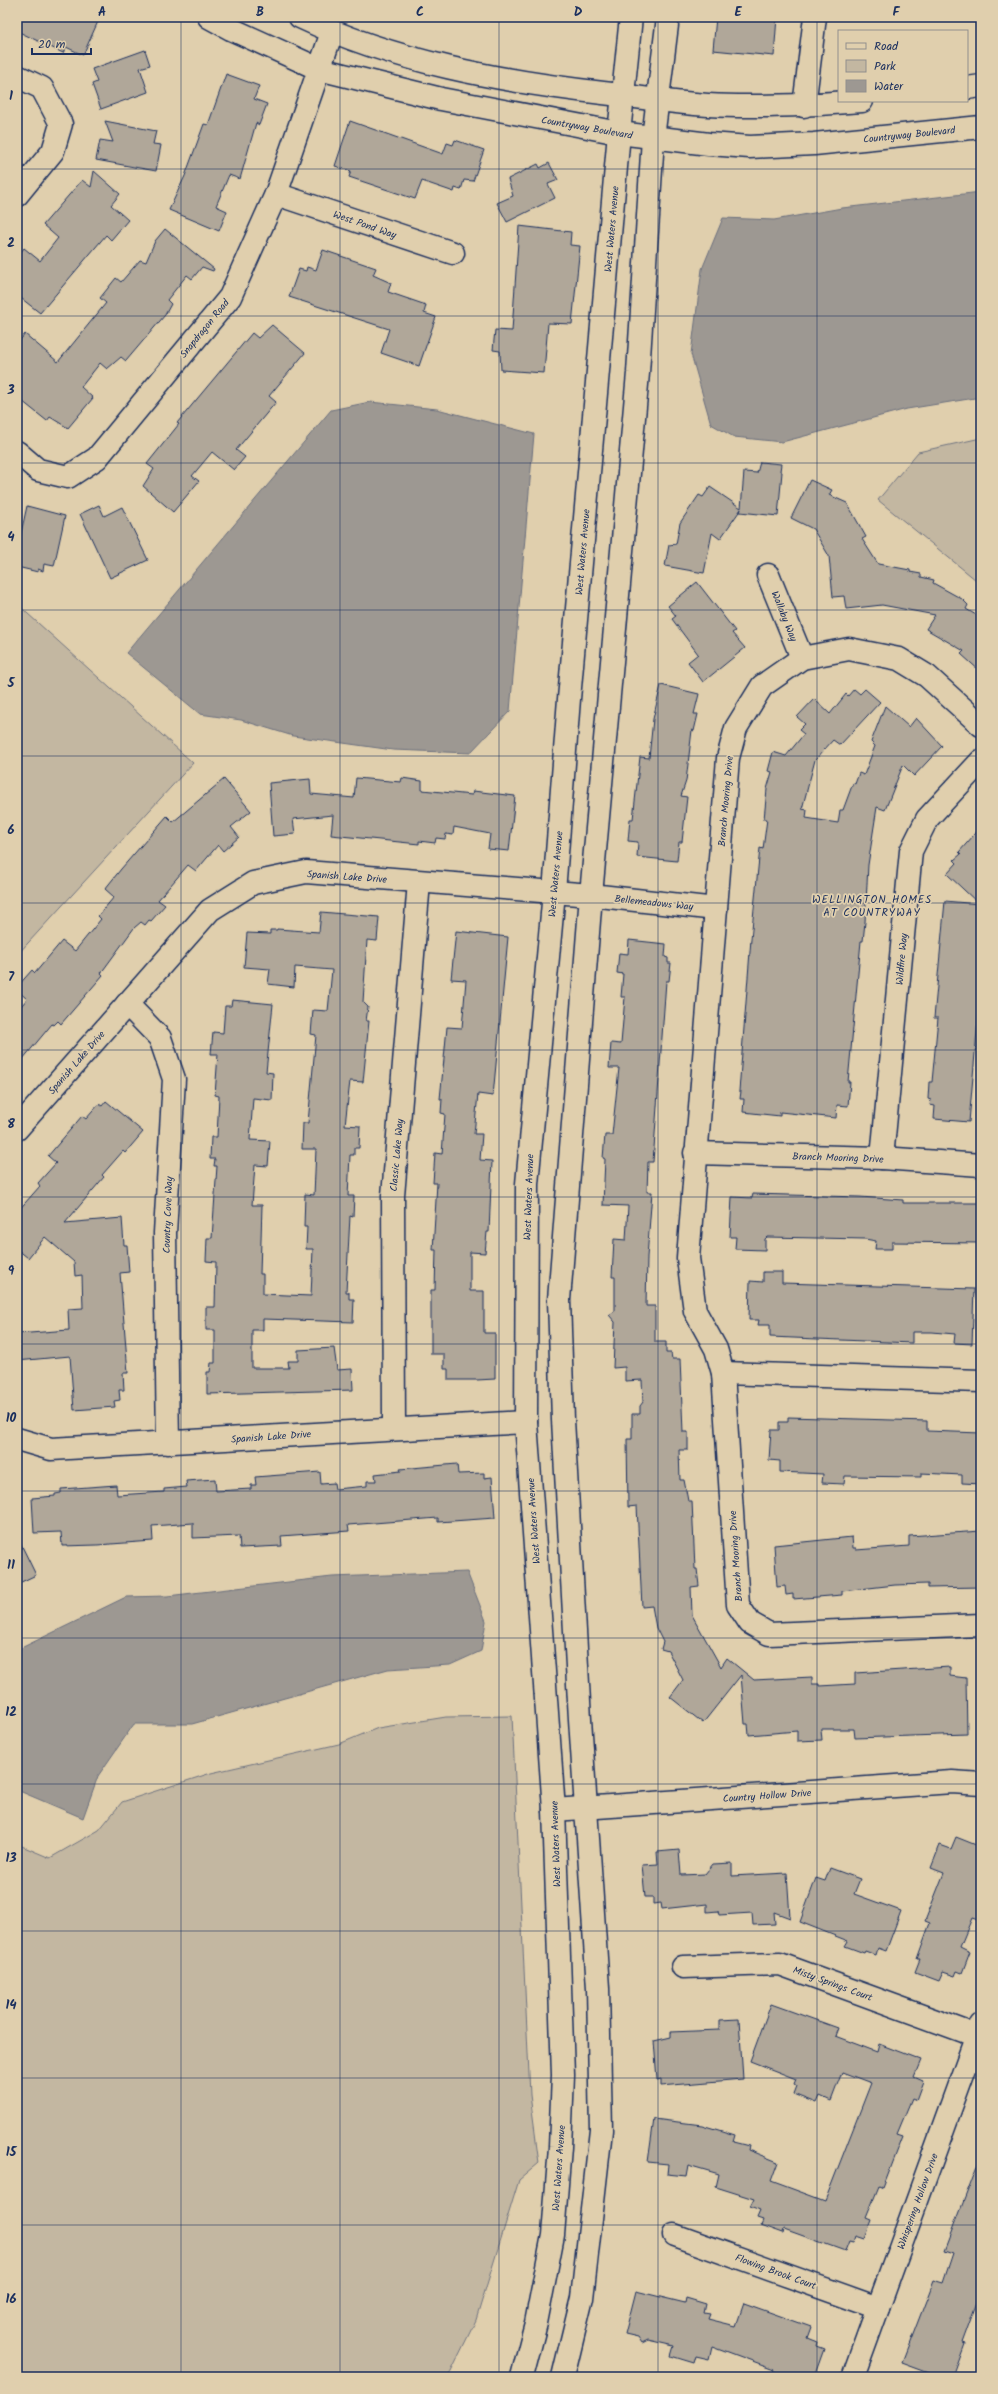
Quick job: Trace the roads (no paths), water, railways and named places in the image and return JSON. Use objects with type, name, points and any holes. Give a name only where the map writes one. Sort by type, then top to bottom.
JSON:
[{"type":"street","name":"Countryway Boulevard","points":[[209,17],[231,29],[319,69],[442,99],[619,133],[653,138],[750,147],[814,144],[981,127]]},
{"type":"street","points":[[300,17],[332,32],[434,64],[513,82],[707,105],[804,106],[850,102]]},
{"type":"street","name":"West Waters Avenue","points":[[522,2377],[536,2323],[553,2235],[560,2147],[563,2067],[554,1810],[526,1422],[527,1184],[554,892],[569,699],[619,133],[631,17]]},
{"type":"street","points":[[563,2377],[582,2298],[601,2130],[598,1988],[565,1444],[560,1300],[591,895],[638,381],[653,138],[668,17]]},
{"type":"street","points":[[804,106],[815,17]]},
{"type":"street","name":"Snapdragon Road","points":[[17,452],[38,470],[68,477],[97,458],[230,297],[276,194],[332,32]]},
{"type":"street","points":[[17,76],[42,88],[61,124],[53,151],[17,195]]},
{"type":"street","points":[[968,88],[981,86]]},
{"type":"street","name":"West Pond Way","points":[[276,194],[453,254]]},
{"type":"street","name":"Wallaby Way","points":[[768,575],[802,658]]},
{"type":"street","name":"Branch Mooring Drive","points":[[981,725],[927,676],[899,659],[849,648],[802,658],[762,686],[736,728],[728,758],[695,1153],[688,1258],[695,1311],[716,1349],[723,1373],[738,1605],[750,1623],[769,1634],[981,1625]]},
{"type":"street","name":"Wildfire Way","points":[[882,1158],[911,850],[927,819],[981,761]]},
{"type":"street","name":"Spanish Lake Drive","points":[[17,1129],[210,910],[253,883],[306,872],[591,895]]},
{"type":"street","name":"Classic Lake Way","points":[[394,1428],[393,1196],[419,882]]},
{"type":"street","name":"Bellemeadows Way","points":[[591,895],[716,909]]},
{"type":"street","name":"Country Cove Way","points":[[127,1004],[160,1038],[174,1079],[165,1233],[168,1443]]},
{"type":"street","name":"Branch Mooring Drive","points":[[695,1153],[882,1158],[981,1165]]},
{"type":"street","points":[[723,1373],[981,1381]]},
{"type":"street","name":"Spanish Lake Drive","points":[[17,1439],[51,1449],[394,1428],[526,1422]]},
{"type":"street","name":"Country Hollow Drive","points":[[554,1810],[952,1782],[981,1784]]},
{"type":"street","name":"Misty Springs Court","points":[[683,1967],[780,1964],[979,2030]]},
{"type":"street","name":"Whispering Hollow Drive","points":[[853,2377],[979,2030]]},
{"type":"street","name":"Flowing Brook Court","points":[[674,2235],[878,2308]]},
{"type":"water","points":[[981,192],[981,397],[907,409],[782,442],[734,437],[711,424],[691,354],[702,269],[723,218],[774,220],[842,208]]},
{"type":"water","points":[[370,402],[437,409],[534,434],[510,711],[470,753],[393,750],[293,736],[241,720],[200,714],[126,653],[331,410]]},
{"type":"water","points":[[467,1572],[486,1621],[481,1651],[450,1665],[388,1669],[192,1724],[134,1724],[98,1776],[83,1818],[17,1790],[17,1650],[126,1597],[167,1596],[332,1577]]},
{"type":"district","name":"WELLINGTON HOMES AT COUNTRYWAY","points":[[872,905]]}]
